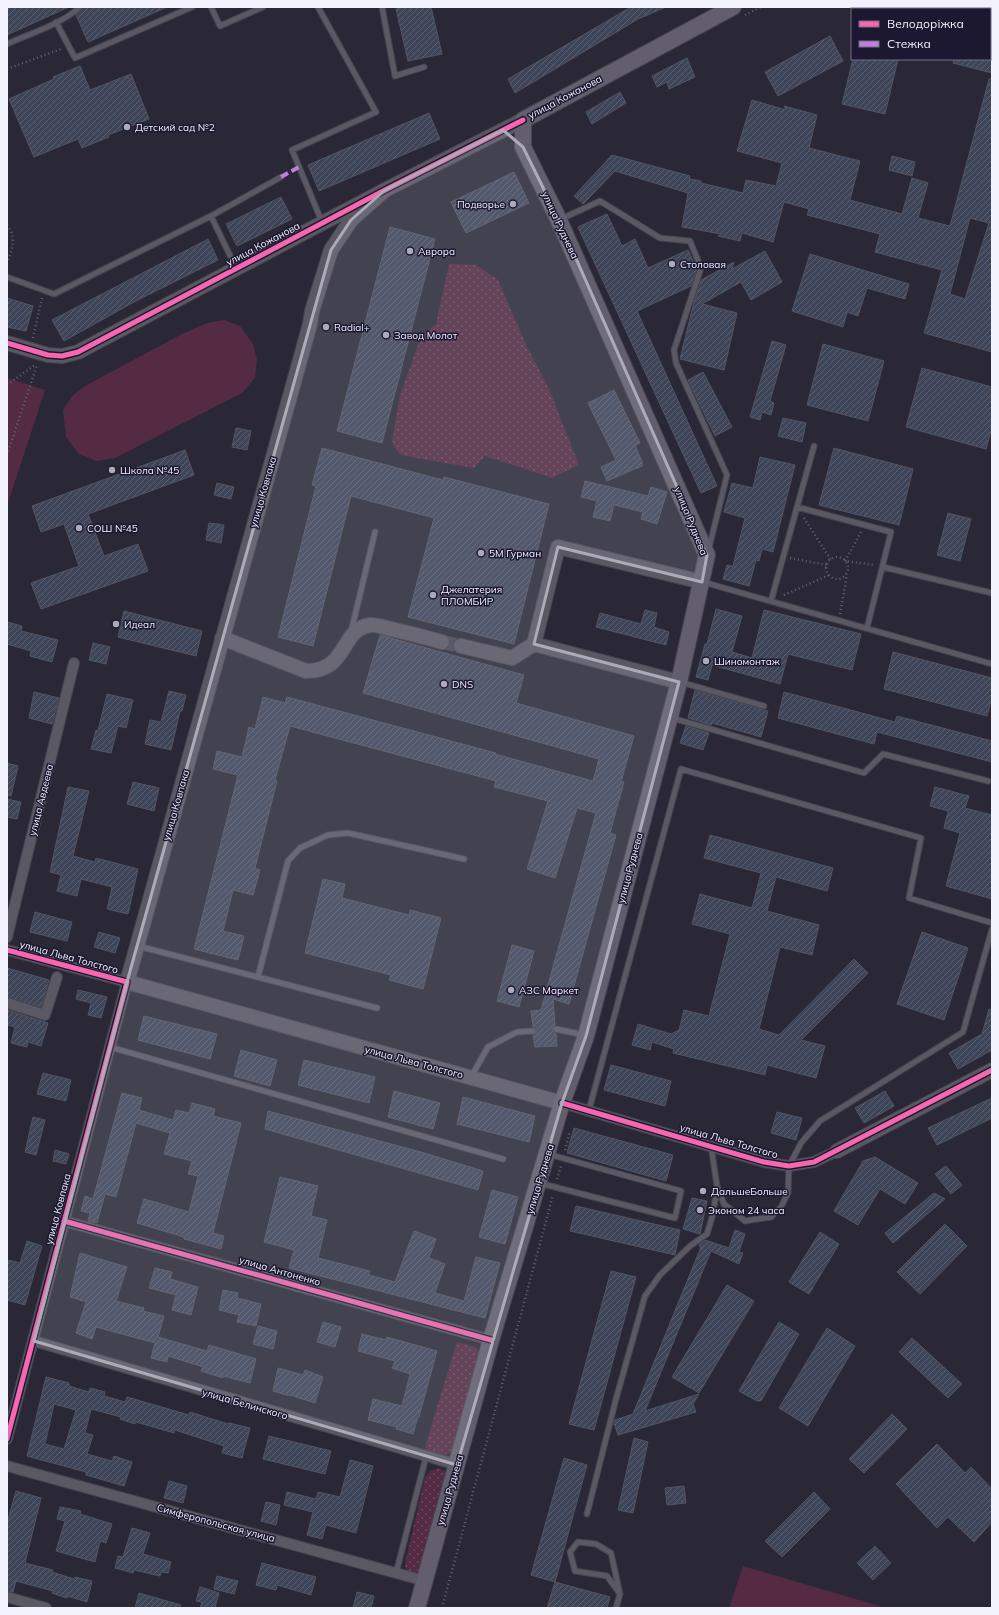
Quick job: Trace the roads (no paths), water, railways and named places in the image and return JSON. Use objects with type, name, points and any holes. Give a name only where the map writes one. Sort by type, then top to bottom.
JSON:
[{"type":"main road","name":"улица Кожанова","points":[[523,120],[736,13]]},
{"type":"main road","name":"улица Руднева","points":[[417,1608],[491,1340],[562,1103],[586,1036],[679,682],[707,555],[559,220],[522,147],[523,120]]},
{"type":"street","name":"улица Кожанова","points":[[7,343],[48,355],[62,356],[78,352],[385,190],[523,120]]},
{"type":"street","name":"улица Руднева","points":[[503,130],[515,139],[522,147]]},
{"type":"street","name":"улица Ковпака","points":[[7,1439],[34,1341],[127,982],[310,324],[312,310],[331,250],[351,220],[385,190]]},
{"type":"street","points":[[461,646],[512,658],[534,644],[558,547],[702,582]]},
{"type":"street","points":[[222,638],[306,671],[317,671],[331,665],[343,651],[350,638],[360,628],[372,625],[442,642]]},
{"type":"street","points":[[534,644],[679,682]]},
{"type":"street","name":"улица Авдеева","points":[[7,937],[74,663]]},
{"type":"street","name":"улица Льва Толстого","points":[[7,950],[589,1110],[764,1162],[789,1166],[814,1162],[992,1070]]},
{"type":"street","points":[[7,1003],[45,1015],[57,977]]},
{"type":"street","name":"улица Антоненко","points":[[64,1221],[491,1340]]},
{"type":"street","name":"улица Белинского","points":[[34,1341],[457,1465]]},
{"type":"street","name":"Симферопольская улица","points":[[7,1466],[425,1581]]},
{"type":"street","points":[[7,1597],[46,1608]]},
{"type":"lane","points":[[7,44],[56,22],[73,13],[80,7]]},
{"type":"lane","points":[[56,22],[75,58],[192,7]]},
{"type":"lane","points":[[211,7],[220,26],[263,7]]},
{"type":"lane","points":[[318,7],[376,112],[292,150],[323,223]]},
{"type":"lane","points":[[382,7],[395,76],[424,67]]},
{"type":"lane","points":[[7,277],[54,294],[211,216],[281,177]]},
{"type":"lane","points":[[559,220],[600,201],[660,238],[690,241],[701,268],[674,350],[676,363],[727,475],[707,555]]},
{"type":"lane","points":[[211,216],[237,268]]},
{"type":"lane","points":[[771,601],[814,446]]},
{"type":"lane","points":[[797,507],[891,532],[867,628]]},
{"type":"lane","points":[[350,638],[375,532]]},
{"type":"lane","points":[[883,567],[992,593]]},
{"type":"lane","points":[[702,582],[992,664]]},
{"type":"lane","points":[[679,682],[764,706]]},
{"type":"lane","points":[[670,717],[864,773],[883,754],[988,781]]},
{"type":"lane","points":[[589,1110],[681,769],[921,838],[909,898],[992,923]]},
{"type":"lane","points":[[258,977],[288,861],[300,848],[328,836],[348,833],[464,859]]},
{"type":"lane","points":[[711,1145],[717,1186],[724,1204],[745,1221],[771,1217],[781,1206],[788,1193],[789,1166],[801,1143],[820,1122],[964,1032],[992,929]]},
{"type":"lane","points":[[137,946],[377,1008]]},
{"type":"lane","points":[[556,1029],[586,1036]]},
{"type":"lane","points":[[471,1077],[488,1047],[517,1032],[533,1031]]},
{"type":"lane","points":[[110,1047],[503,1159]]},
{"type":"lane","points":[[538,1183],[675,1218],[681,1191],[547,1153]]},
{"type":"lane","points":[[587,1514],[616,1399],[645,1296],[660,1275],[690,1246],[707,1234],[713,1214],[717,1186]]},
{"type":"lane","points":[[396,1573],[426,1457]]},
{"type":"lane","points":[[616,1608],[620,1594],[611,1553],[596,1544],[578,1542],[570,1552],[575,1571],[608,1576],[620,1594]]},
{"type":"tunnel","points":[[442,642],[461,646]]},
{"type":"place","name":"Детский сад №2","points":[[127,127]]},
{"type":"place","name":"Подворье","points":[[513,204]]},
{"type":"place","name":"Аврора","points":[[410,251]]},
{"type":"place","name":"Столовая","points":[[672,264]]},
{"type":"place","name":"Radial+","points":[[326,327]]},
{"type":"place","name":"Завод Молот","points":[[386,335]]},
{"type":"place","name":"Школа №45","points":[[112,470]]},
{"type":"place","name":"СОШ №45","points":[[79,528]]},
{"type":"place","name":"5М Гурман","points":[[481,553]]},
{"type":"place","name":"Джелатерия ПЛОМБИР","points":[[433,595]]},
{"type":"place","name":"Идеал","points":[[116,624]]},
{"type":"place","name":"Шиномонтаж","points":[[706,661]]},
{"type":"place","name":"DNS","points":[[444,684]]},
{"type":"place","name":"АЗС Маркет","points":[[511,990]]},
{"type":"place","name":"ДальшеБольше","points":[[703,1191]]},
{"type":"place","name":"Эконом 24 часа","points":[[700,1210]]}]
